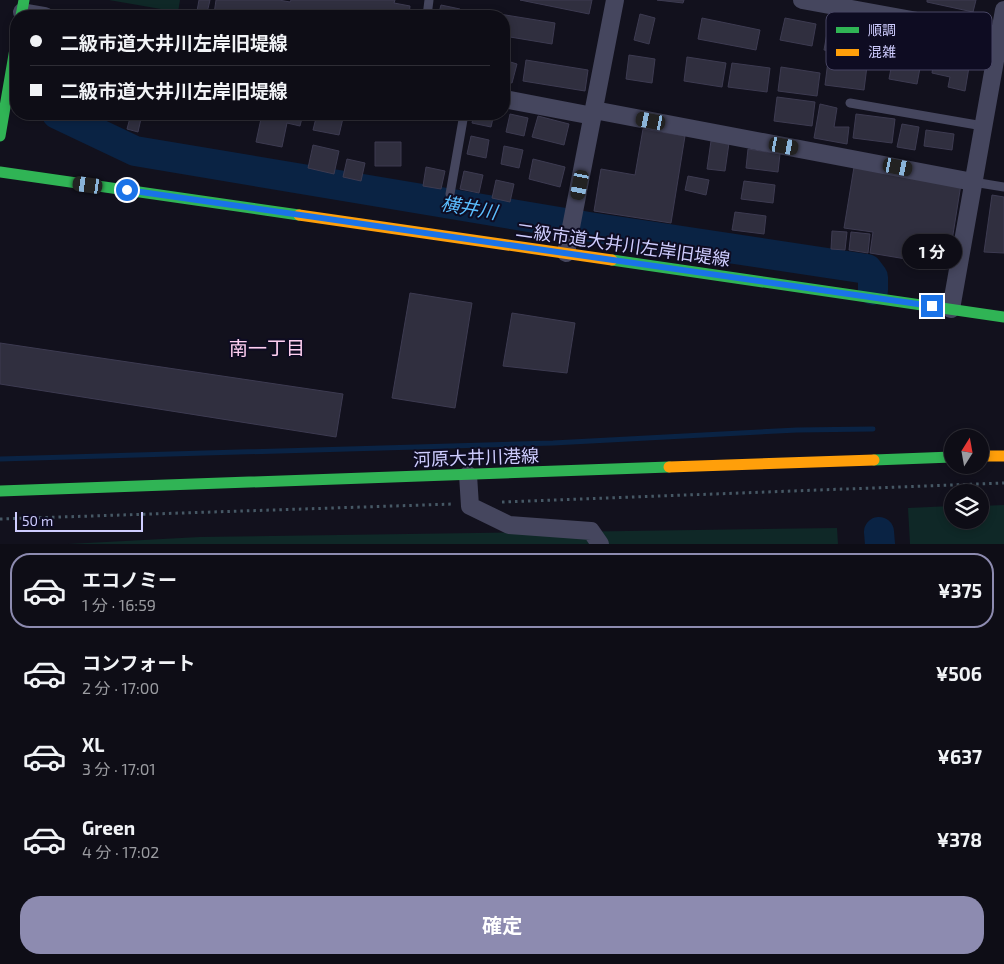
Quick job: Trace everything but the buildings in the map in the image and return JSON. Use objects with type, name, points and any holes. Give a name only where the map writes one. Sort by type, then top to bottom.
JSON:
[{"type":"street","points":[[566,253],[614,0]]},
{"type":"street","points":[[802,0],[869,12]]},
{"type":"street","points":[[951,309],[983,126],[1002,36],[1004,10]]},
{"type":"street","points":[[0,136],[10,78]]},
{"type":"street","points":[[510,100],[594,113],[973,182]]},
{"type":"street","name":"二級市道大井川左岸旧堤線","points":[[0,172],[1004,317]]},
{"type":"street","points":[[989,456],[1004,456]]},
{"type":"street","name":"河原大井川港線","points":[[0,491],[944,457]]},
{"type":"street","points":[[468,475],[470,506],[509,525],[591,532],[600,544]]},
{"type":"lane","points":[[850,103],[983,126]]},
{"type":"lane","points":[[450,194],[463,120]]},
{"type":"lane","points":[[973,182],[1004,187]]},
{"type":"green space","points":[[109,0],[180,0],[178,10],[166,10]]},
{"type":"green space","points":[[1004,505],[1004,544],[910,544],[908,508],[944,506],[944,529],[989,529],[989,506]]},
{"type":"green space","points":[[837,528],[838,544],[68,544],[200,537]]},
{"type":"waterway","name":"横井川","points":[[70,120],[135,151],[589,227],[867,269],[873,277],[873,290]]},
{"type":"waterway","points":[[0,459],[553,443],[797,430],[873,429]]},
{"type":"waterway","name":"横井川","points":[[879,532],[880,544]]},
{"type":"traffic: fast","points":[[22,10],[24,0]]},
{"type":"traffic: fast","points":[[0,136],[10,78]]},
{"type":"traffic: fast","points":[[0,172],[299,215]]},
{"type":"traffic: fast","points":[[612,260],[1004,317]]},
{"type":"traffic: fast","points":[[874,460],[944,457]]},
{"type":"traffic: fast","points":[[0,491],[669,467]]},
{"type":"traffic: slow","points":[[299,215],[612,260]]},
{"type":"traffic: slow","points":[[989,456],[1004,456]]},
{"type":"traffic: slow","points":[[669,467],[874,460]]},
{"type":"district","name":"南一丁目","points":[[267,347]]},
{"type":"route","points":[[127,190],[932,306]]}]
